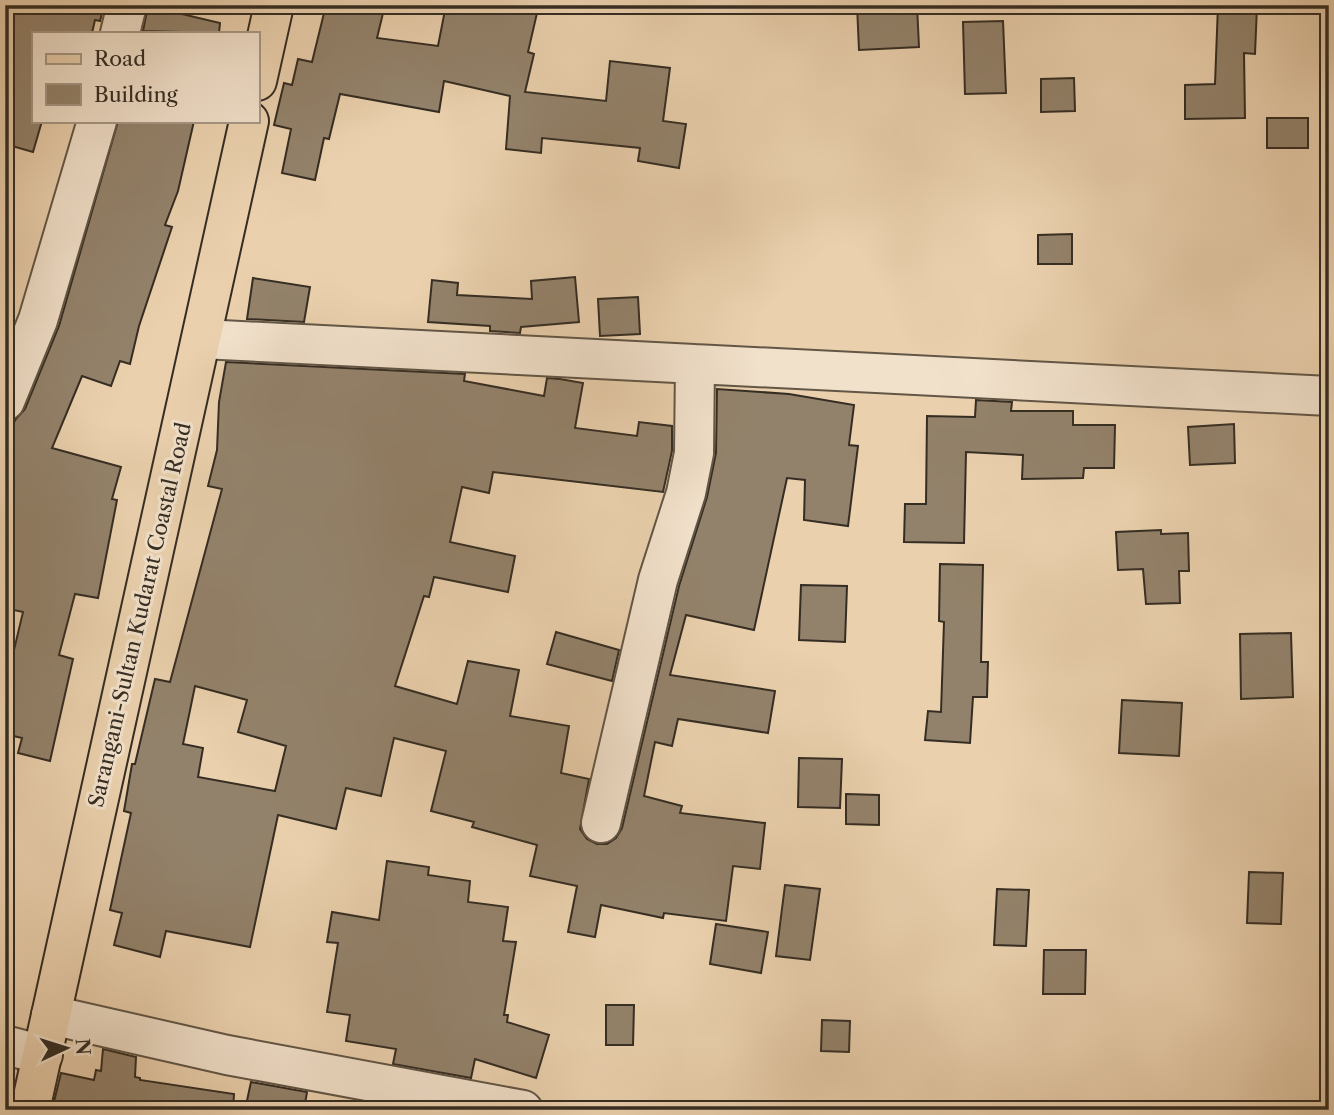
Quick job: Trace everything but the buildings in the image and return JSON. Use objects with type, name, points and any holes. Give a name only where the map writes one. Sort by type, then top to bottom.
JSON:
[{"type":"main road","points":[[259,72],[274,5]]},
{"type":"main road","name":"Sarangani-Sultan Kudarat Coastal Road","points":[[30,1110],[249,122]]},
{"type":"street","points":[[120,32],[127,5]]},
{"type":"street","points":[[5,401],[38,320],[97,122]]},
{"type":"street","points":[[202,339],[1329,396]]},
{"type":"street","points":[[601,823],[658,580],[686,493],[694,453],[695,364]]},
{"type":"street","points":[[51,1015],[226,1055],[375,1096],[523,1110]]},
{"type":"street","points":[[5,1045],[43,1055]]}]
